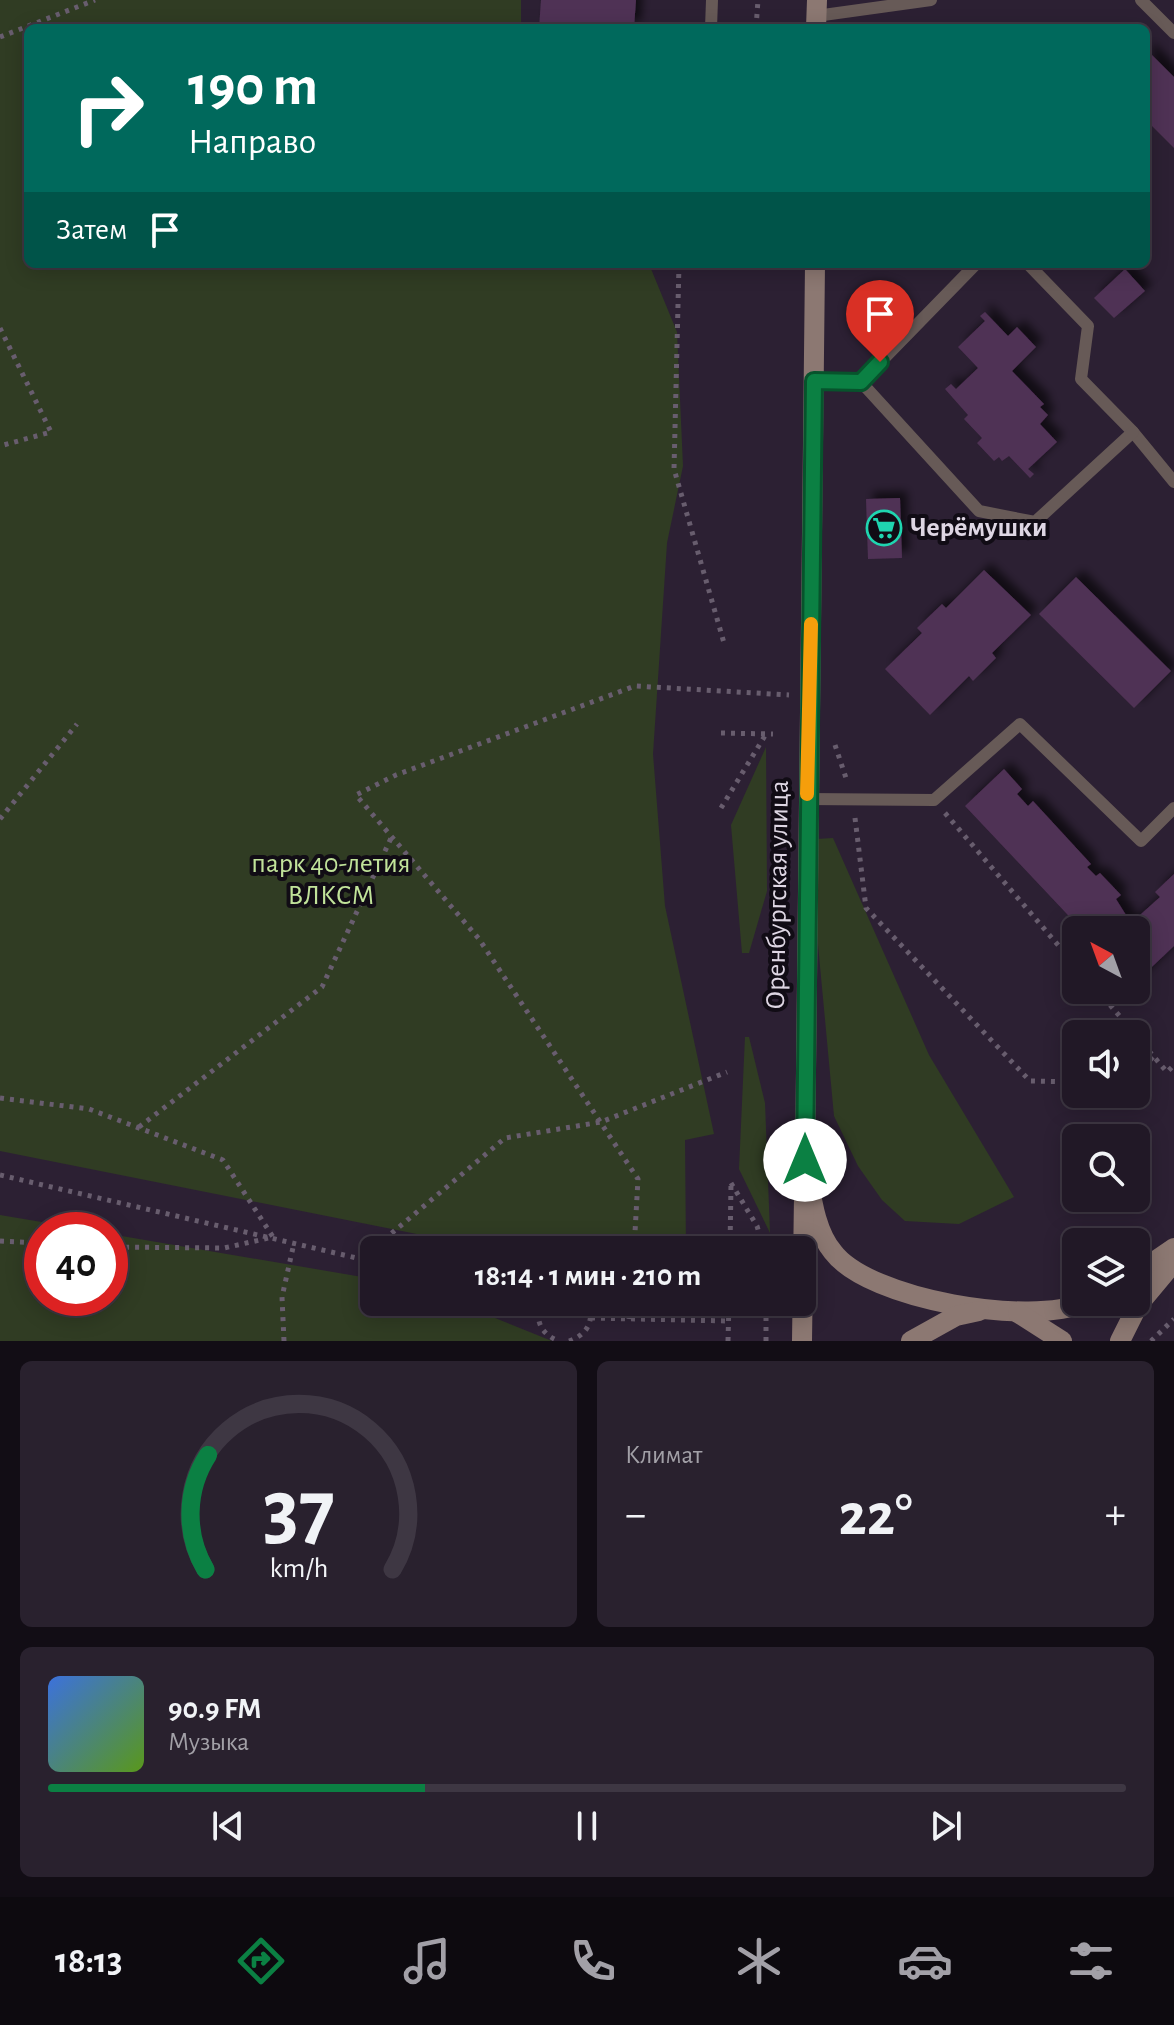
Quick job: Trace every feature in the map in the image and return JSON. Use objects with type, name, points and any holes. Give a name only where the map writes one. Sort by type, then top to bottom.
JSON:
[{"type":"street","name":"Оренбургская улица","points":[[815,268],[805,1160],[821,1232],[848,1269],[880,1287],[987,1310],[1018,1313],[1062,1308]]},
{"type":"street","points":[[802,1341],[805,1160]]},
{"type":"street","points":[[1150,1264],[1174,1248]]},
{"type":"street","points":[[1120,1341],[1138,1305],[1174,1262]]},
{"type":"street","points":[[911,1341],[956,1316],[987,1310]]},
{"type":"street","points":[[1018,1313],[1062,1341]]},
{"type":"lane","points":[[711,24],[712,0]]},
{"type":"lane","points":[[817,15],[931,0]]},
{"type":"lane","points":[[1141,0],[1174,33]]},
{"type":"lane","points":[[861,382],[972,268]]},
{"type":"lane","points":[[1032,268],[1088,326],[1081,379],[1133,432],[1174,482]]},
{"type":"lane","points":[[814,381],[861,382],[979,511],[1035,522],[1133,432]]},
{"type":"lane","points":[[807,799],[934,800],[1020,724],[1141,841],[1174,808]]},
{"type":"path","points":[[33,24],[95,0]]},
{"type":"path","points":[[756,24],[758,0]]},
{"type":"path","points":[[0,37],[24,28]]},
{"type":"path","points":[[679,268],[674,469],[724,643]]},
{"type":"path","points":[[0,328],[51,432],[0,446]]},
{"type":"path","points":[[635,1236],[638,1179],[479,939],[356,795],[396,775],[635,686],[810,696]]},
{"type":"path","points":[[0,819],[77,724]]},
{"type":"path","points":[[721,733],[770,734],[721,808]]},
{"type":"path","points":[[835,735],[835,746],[853,799],[866,908],[1030,1081],[1062,1082]]},
{"type":"path","points":[[934,800],[1062,950]]},
{"type":"path","points":[[139,1128],[322,987],[392,836]]},
{"type":"path","points":[[1109,1004],[1122,1020]]},
{"type":"path","points":[[1150,1052],[1167,1072],[1174,1065]]},
{"type":"path","points":[[1150,1060],[1154,1056]]},
{"type":"path","points":[[388,1236],[505,1138],[601,1122],[727,1072]]},
{"type":"path","points":[[0,1098],[89,1109],[223,1160],[273,1237]]},
{"type":"path","points":[[0,1175],[360,1259]]},
{"type":"path","points":[[730,1236],[731,1183],[760,1236]]},
{"type":"path","points":[[128,1247],[224,1248],[273,1237]]},
{"type":"path","points":[[0,1241],[24,1242]]},
{"type":"path","points":[[284,1341],[282,1297],[294,1243]]},
{"type":"path","points":[[541,1316],[542,1329],[559,1341]]},
{"type":"path","points":[[728,1341],[729,1316]]},
{"type":"path","points":[[766,1316],[766,1341]]},
{"type":"path","points":[[569,1341],[581,1336],[591,1318],[729,1321]]},
{"type":"path","points":[[1151,1341],[1174,1319]]},
{"type":"green space","name":"парк 40-летия ВЛКСМ","points":[[0,0],[521,0],[521,24],[24,24],[24,268],[651,268],[677,332],[683,466],[667,543],[653,754],[665,906],[714,1134],[685,1140],[686,1236],[427,1236],[0,1151]]},
{"type":"green space","points":[[766,747],[767,891],[749,953],[742,953],[731,825]]},
{"type":"green space","points":[[833,838],[929,1055],[1014,1197],[959,1224],[905,1221],[882,1200],[858,1166],[834,1116],[809,848],[817,839]]},
{"type":"green space","points":[[745,1037],[749,1037],[765,1103],[770,1233],[739,1169]]},
{"type":"green space","points":[[0,1215],[24,1219],[24,1316],[128,1316],[128,1237],[360,1277],[360,1316],[490,1316],[552,1341],[0,1341]]},
{"type":"building","points":[[541,0],[636,0],[634,24],[539,24]]},
{"type":"building","points":[[1150,53],[1174,77],[1174,148],[1150,124]]},
{"type":"building","points":[[1125,269],[1145,291],[1114,318],[1094,298]]},
{"type":"building","points":[[985,312],[1008,336],[1017,327],[1036,347],[1012,371],[1044,404],[1040,407],[1048,415],[1040,424],[1057,442],[1028,469],[1034,474],[1030,478],[1009,456],[1002,461],[999,457],[994,461],[977,443],[982,438],[964,419],[968,415],[945,389],[951,384],[956,389],[978,368],[958,347],[985,321],[980,316]]},
{"type":"building","name":"Черёмушки","points":[[900,498],[902,558],[868,559],[866,499]]},
{"type":"building","points":[[984,570],[1031,615],[992,653],[996,658],[973,681],[969,676],[930,715],[885,669],[922,633],[917,628],[942,604],[946,608]]},
{"type":"building","points":[[1076,577],[1171,671],[1134,708],[1039,614]]},
{"type":"building","points":[[1004,769],[1022,789],[1017,794],[1028,806],[1033,801],[1091,864],[1087,867],[1096,876],[1100,873],[1121,895],[1116,899],[1127,916],[1069,916],[965,806]]},
{"type":"building","points":[[1174,874],[1174,946],[1150,969],[1150,916],[1139,916],[1160,897],[1155,892]]},
{"type":"slow traffic","points":[[807,794],[811,624]]},
{"type":"place","name":"Черёмушки","points":[[884,528]]},
{"type":"route","points":[[805,1160],[804,1016],[814,381],[861,382],[880,362]]}]
